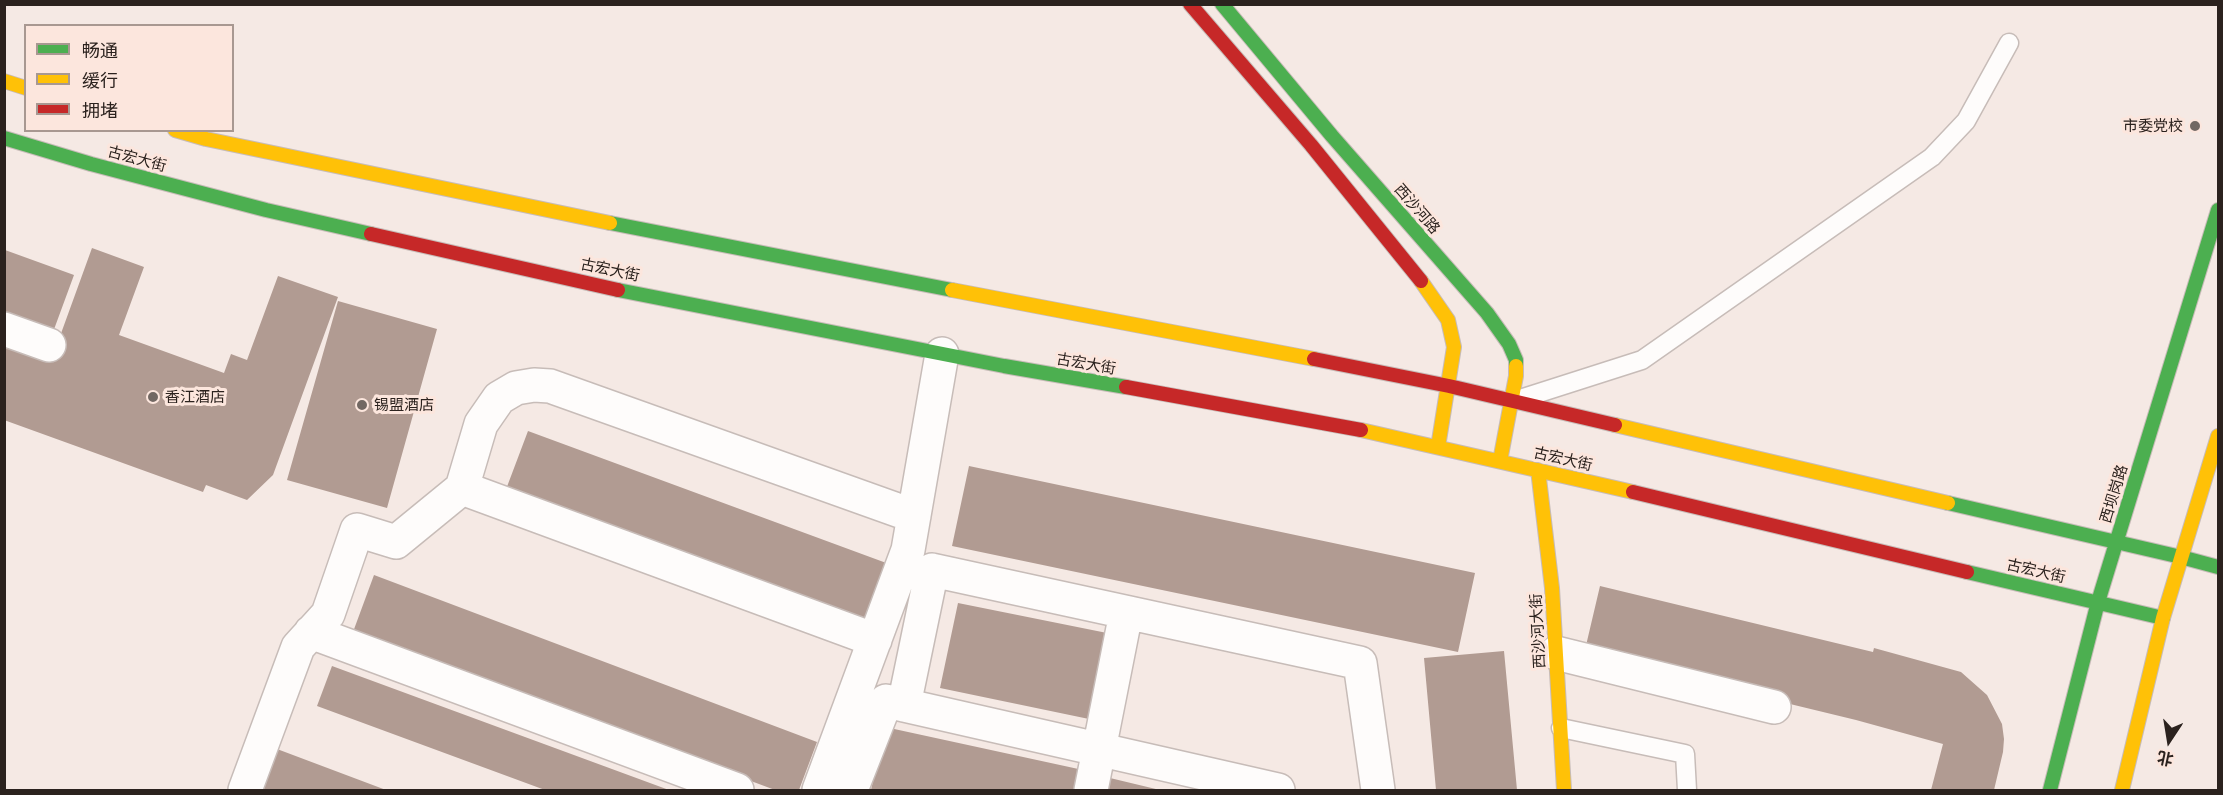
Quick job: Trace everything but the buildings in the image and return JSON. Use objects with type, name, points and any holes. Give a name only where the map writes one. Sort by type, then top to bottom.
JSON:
[{"type":"main road","points":[[1190,4],[1311,145],[1432,295],[1448,320],[1454,347],[1438,447]]},
{"type":"main road","name":"西沙河路","points":[[1222,4],[1332,136],[1492,321],[1509,344],[1516,360],[1513,401],[1500,461]]},
{"type":"main road","points":[[4,81],[24,87]]},
{"type":"main road","points":[[182,132],[206,139],[636,229],[1449,386],[2218,567]]},
{"type":"main road","name":"古宏大街","points":[[4,138],[91,164],[266,210],[628,292],[942,354],[1328,423],[1500,461],[2163,618]]},
{"type":"main road","name":"西坝岗路","points":[[2050,790],[2098,602],[2218,210]]},
{"type":"main road","points":[[2122,790],[2163,618],[2218,435]]},
{"type":"main road","name":"西沙河大街","points":[[1538,470],[1552,588],[1564,790]]},
{"type":"street","points":[[4,329],[49,345]]},
{"type":"street","points":[[819,790],[908,550],[942,354]]},
{"type":"street","points":[[245,790],[298,647],[328,614],[357,530],[396,542],[462,488],[481,424],[499,398],[516,388],[534,385],[550,386],[914,516]]},
{"type":"street","points":[[462,488],[874,640]]},
{"type":"street","points":[[904,705],[932,570],[1360,663],[1378,790]]},
{"type":"street","points":[[1091,790],[1126,613]]},
{"type":"street","points":[[311,632],[737,790]]},
{"type":"street","points":[[1556,653],[1774,707]]},
{"type":"street","points":[[851,790],[886,701],[1278,790]]},
{"type":"lane","points":[[1513,401],[1642,360],[1932,158],[1966,122],[2009,43]]},
{"type":"lane","points":[[1561,728],[1685,754],[1687,790]]},
{"type":"traffic: fast","points":[[1222,4],[1332,136],[1487,313],[1509,344],[1516,360],[1516,366]]},
{"type":"traffic: fast","points":[[4,138],[91,164],[266,210],[371,234]]},
{"type":"traffic: fast","points":[[2050,790],[2098,602],[2218,210]]},
{"type":"traffic: fast","points":[[610,223],[952,290]]},
{"type":"traffic: fast","points":[[618,290],[1004,366],[1126,387]]},
{"type":"traffic: fast","points":[[1948,503],[2181,557]]},
{"type":"traffic: fast","points":[[2181,557],[2218,567]]},
{"type":"traffic: fast","points":[[1967,572],[2163,618]]},
{"type":"traffic: slow","points":[[4,81],[24,87]]},
{"type":"traffic: slow","points":[[182,132],[206,139],[610,223]]},
{"type":"traffic: slow","points":[[1421,281],[1448,320],[1454,347],[1438,447]]},
{"type":"traffic: slow","points":[[952,290],[1314,359]]},
{"type":"traffic: slow","points":[[1500,461],[1516,366]]},
{"type":"traffic: slow","points":[[1615,425],[1948,503]]},
{"type":"traffic: slow","points":[[1361,430],[1633,492]]},
{"type":"traffic: slow","points":[[2122,790],[2163,618],[2218,436]]},
{"type":"traffic: slow","points":[[1538,470],[1552,588],[1564,790]]},
{"type":"traffic: jam","points":[[1190,4],[1311,145],[1421,281]]},
{"type":"traffic: jam","points":[[371,234],[618,290]]},
{"type":"traffic: jam","points":[[1314,359],[1449,386],[1615,425]]},
{"type":"traffic: jam","points":[[1126,387],[1361,430]]},
{"type":"traffic: jam","points":[[1633,492],[1967,572]]},
{"type":"place","name":"市委党校","points":[[2195,126]]},
{"type":"place","name":"香江酒店","points":[[153,397]]},
{"type":"place","name":"锡盟酒店","points":[[362,405]]}]
